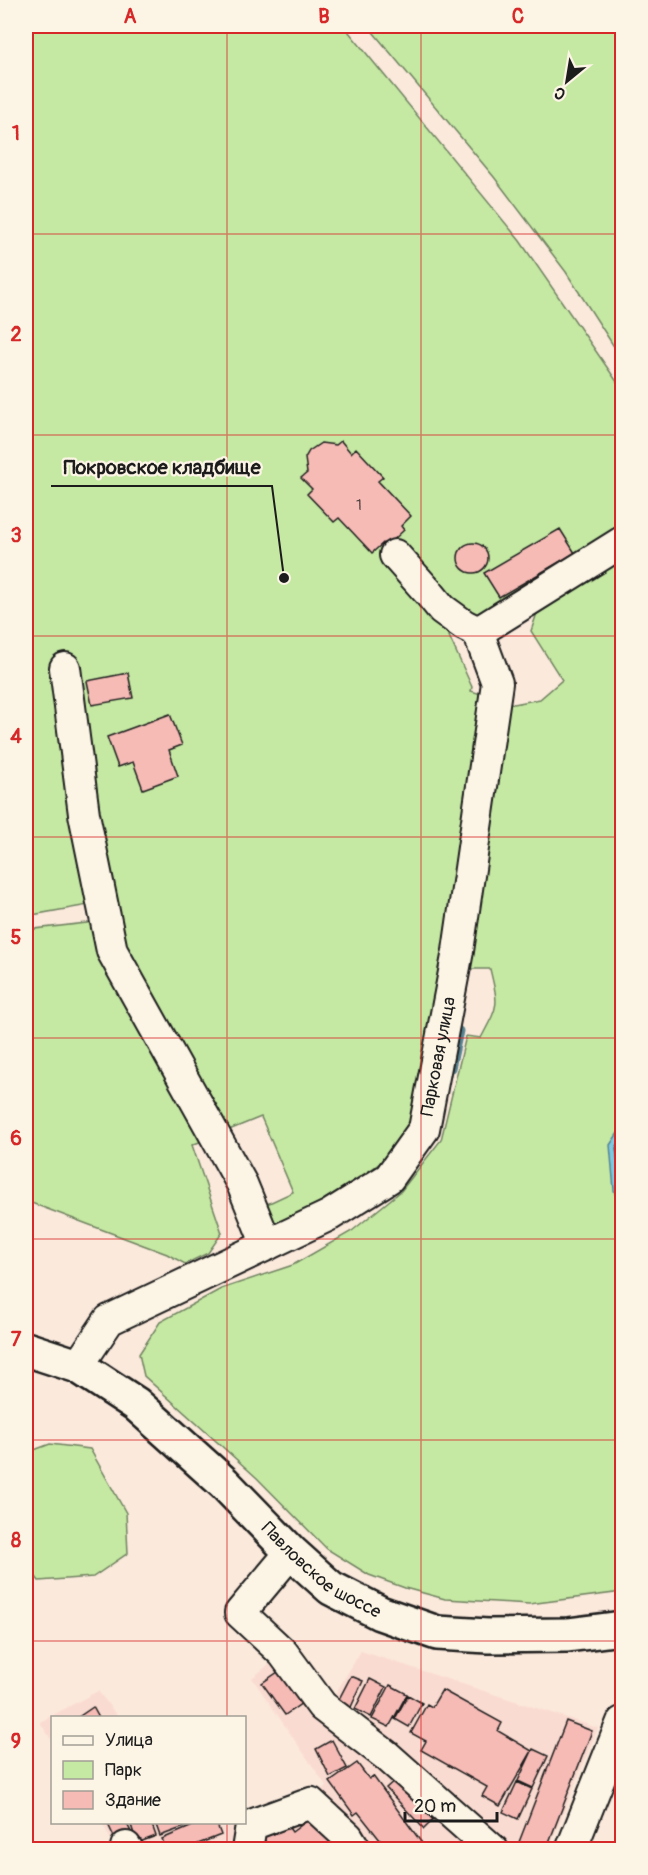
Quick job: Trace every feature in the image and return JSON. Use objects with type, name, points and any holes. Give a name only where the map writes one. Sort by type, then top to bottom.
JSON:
[{"type":"main road","name":"Павловское шоссе","points":[[26,1349],[78,1366],[136,1404],[224,1483],[291,1552],[331,1588],[380,1613],[437,1633],[488,1636],[568,1635],[622,1628]]},
{"type":"street","points":[[395,555],[442,609],[478,632],[622,542]]},
{"type":"street","name":"Парковая улица","points":[[78,1366],[109,1320],[330,1215],[389,1178],[433,1130],[497,683],[478,632]]},
{"type":"street","points":[[65,668],[84,814],[112,951],[242,1184],[267,1245]]},
{"type":"street","points":[[291,1552],[240,1613],[283,1653],[322,1706],[387,1756],[493,1850]]},
{"type":"street","points":[[571,1850],[622,1722]]},
{"type":"street","points":[[248,1832],[311,1803],[348,1837],[356,1850]]},
{"type":"shaded area","points":[[361,1651],[598,1728],[549,1849],[116,1849],[103,1824],[246,1824],[246,1812],[250,1814],[327,1787],[252,1678],[283,1653],[332,1699]]},
{"type":"shaded area","points":[[98,1691],[117,1716],[51,1716]]},
{"type":"shaded area","points":[[51,1716],[51,1739],[40,1722]]},
{"type":"green space","points":[[26,26],[344,26],[520,241],[622,389],[622,532],[449,636],[472,687],[471,691],[514,704],[540,699],[562,680],[531,631],[539,607],[563,593],[570,593],[622,559],[622,1592],[529,1604],[445,1599],[369,1575],[327,1549],[257,1478],[144,1376],[139,1354],[160,1322],[221,1289],[293,1265],[352,1231],[401,1191],[441,1140],[466,1036],[481,1038],[494,1011],[496,999],[490,969],[470,969],[458,989],[407,1143],[369,1171],[273,1232],[265,1205],[293,1192],[261,1117],[192,1145],[222,1233],[208,1253],[185,1264],[167,1254],[26,1201],[26,930],[121,919],[116,900],[26,916]]},
{"type":"green space","points":[[368,26],[622,26],[622,359],[566,272],[494,177]]},
{"type":"green space","points":[[50,1444],[90,1449],[126,1513],[128,1553],[93,1577],[39,1581],[26,1564],[26,1453]]},
{"type":"water","points":[[622,1127],[622,1217],[614,1190],[610,1145]]},
{"type":"building","points":[[341,441],[351,453],[356,448],[383,477],[378,481],[411,516],[401,526],[404,530],[386,547],[383,543],[372,553],[339,518],[334,522],[307,494],[312,489],[301,478],[307,473],[305,458],[309,451],[321,443],[336,445]]},
{"type":"building","points":[[560,529],[575,553],[499,597],[484,573]]},
{"type":"building","points":[[473,543],[484,547],[488,558],[484,569],[473,573],[462,569],[458,558],[462,547]]},
{"type":"building","points":[[128,673],[133,698],[92,705],[87,681]]},
{"type":"building","points":[[170,714],[182,745],[169,750],[178,776],[143,789],[133,762],[118,767],[107,737]]},
{"type":"building","points":[[278,1672],[302,1703],[285,1715],[262,1683]]},
{"type":"building","points":[[351,1676],[363,1681],[351,1707],[338,1701]]},
{"type":"building","points":[[370,1679],[386,1687],[371,1717],[355,1709]]},
{"type":"building","points":[[390,1685],[407,1694],[389,1727],[372,1719]]},
{"type":"building","points":[[442,1690],[502,1723],[498,1731],[532,1751],[500,1806],[482,1796],[487,1787],[421,1750],[426,1741],[411,1733],[427,1704],[432,1707]]},
{"type":"building","points":[[408,1695],[422,1703],[409,1727],[395,1719]]},
{"type":"building","points":[[93,1707],[98,1716],[80,1716]]},
{"type":"building","points":[[566,1721],[592,1731],[546,1850],[537,1850],[519,1842]]},
{"type":"building","points":[[332,1740],[347,1768],[330,1777],[316,1749]]},
{"type":"building","points":[[533,1749],[548,1756],[533,1788],[518,1781]]},
{"type":"building","points":[[357,1763],[369,1779],[373,1776],[427,1850],[388,1850],[358,1812],[354,1815],[330,1782]]},
{"type":"building","points":[[396,1779],[433,1820],[424,1829],[386,1788]]},
{"type":"building","points":[[517,1782],[532,1789],[518,1819],[503,1812]]},
{"type":"building","points":[[312,1817],[336,1850],[268,1850],[270,1848],[262,1837],[284,1821],[292,1832]]},
{"type":"building","points":[[108,1824],[127,1824],[131,1832],[115,1839]]},
{"type":"building","points":[[131,1824],[152,1824],[156,1836],[137,1843]]},
{"type":"building","points":[[156,1824],[193,1824],[160,1836]]},
{"type":"building","points":[[197,1824],[217,1824],[221,1835],[198,1844],[200,1850],[167,1850],[162,1839]]},
{"type":"waterway","points":[[451,1068],[459,1031]]},
{"type":"place","name":"Покровское кладбище","points":[[284,578]]}]
